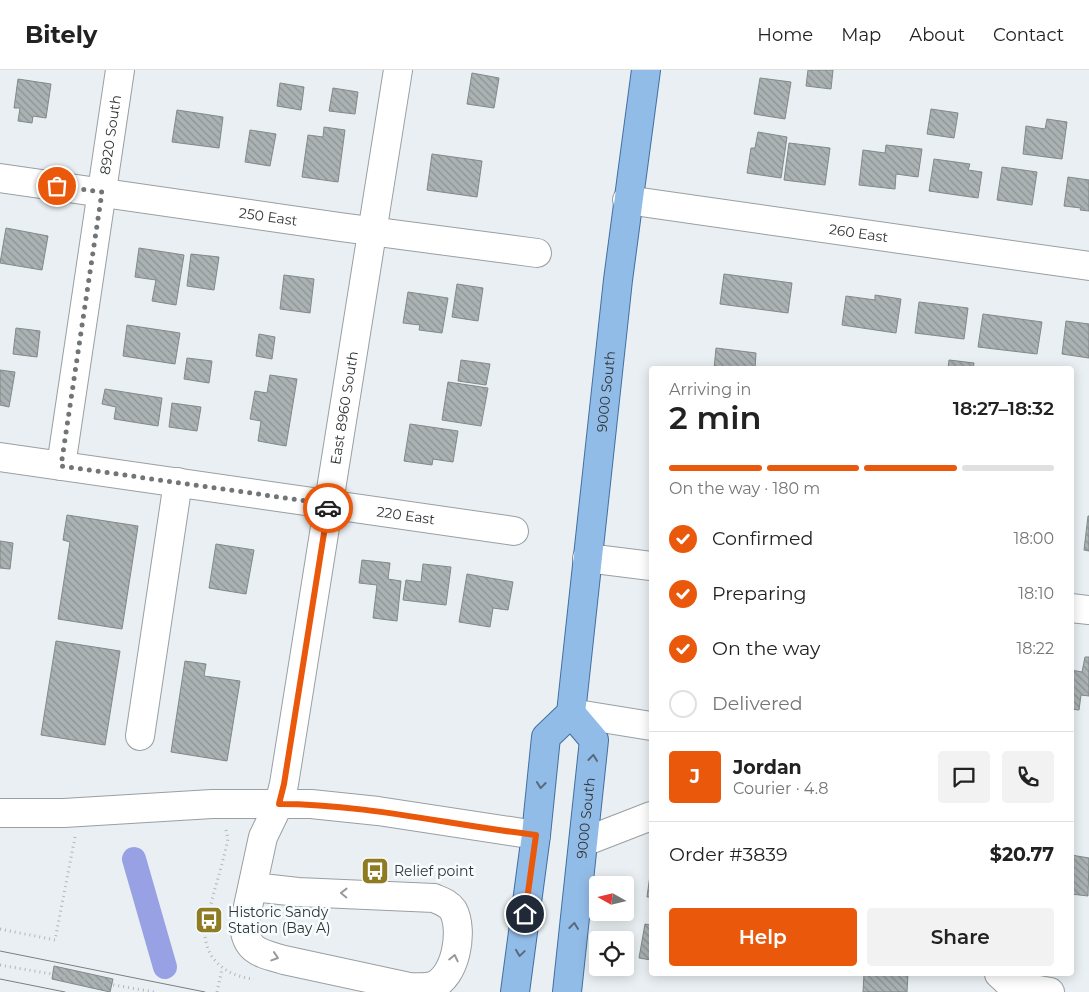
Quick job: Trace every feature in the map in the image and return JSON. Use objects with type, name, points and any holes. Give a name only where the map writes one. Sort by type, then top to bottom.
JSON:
[{"type":"main road","name":"9000 South","points":[[567,992],[594,740],[571,713],[627,200],[646,70]]},
{"type":"main road","points":[[515,992],[536,835],[546,737],[571,713]]},
{"type":"street","name":"8920 South","points":[[61,466],[120,70]]},
{"type":"street","name":"East 8960 South","points":[[254,887],[298,892],[434,898],[446,902],[453,909],[457,920],[458,936],[449,973],[433,986],[421,988],[284,960],[267,955],[252,947],[245,937],[244,925],[254,887],[263,837],[279,804],[284,784],[398,70]]},
{"type":"street","name":"250 East","points":[[0,178],[373,232],[537,253]]},
{"type":"street","name":"260 East","points":[[627,200],[1089,266]]},
{"type":"street","name":"220 East","points":[[0,457],[514,531]]},
{"type":"street","points":[[140,736],[178,482]]},
{"type":"street","points":[[588,558],[649,566]]},
{"type":"street","points":[[1074,608],[1089,610]]},
{"type":"street","points":[[571,713],[649,726]]},
{"type":"street","points":[[0,813],[64,813],[212,804],[311,804],[536,835]]},
{"type":"street","points":[[584,842],[649,817]]},
{"type":"street","points":[[1001,976],[1011,985],[1050,992]]},
{"type":"path","points":[[223,826],[226,829],[228,839],[206,924],[205,935],[211,953],[222,969],[242,978],[255,979]]},
{"type":"path","points":[[0,929],[55,940],[73,843],[79,832]]},
{"type":"path","points":[[0,965],[154,992]]},
{"type":"path","points":[[217,992],[222,969]]},
{"type":"building","points":[[808,70],[833,70],[831,89],[806,86]]},
{"type":"building","points":[[472,73],[499,78],[494,108],[467,104]]},
{"type":"building","points":[[760,78],[791,82],[785,119],[754,114]]},
{"type":"building","points":[[18,79],[51,84],[46,118],[33,116],[32,123],[18,121],[20,108],[14,108]]},
{"type":"building","points":[[280,83],[304,87],[301,110],[277,106]]},
{"type":"building","points":[[333,88],[358,92],[355,114],[329,111]]},
{"type":"building","points":[[931,109],[958,113],[954,138],[927,134]]},
{"type":"building","points":[[177,110],[223,117],[219,148],[172,142]]},
{"type":"building","points":[[1047,119],[1067,122],[1062,159],[1023,154],[1026,126],[1045,129]]},
{"type":"building","points":[[324,127],[345,130],[338,182],[302,177],[308,135],[323,137]]},
{"type":"building","points":[[250,130],[276,134],[270,166],[245,162]]},
{"type":"building","points":[[758,132],[787,137],[781,178],[747,173],[751,148],[755,148]]},
{"type":"building","points":[[789,143],[830,148],[825,185],[784,180]]},
{"type":"building","points":[[886,145],[922,149],[918,177],[896,174],[895,189],[859,185],[863,150],[885,153]]},
{"type":"building","points":[[432,154],[482,161],[477,197],[427,190]]},
{"type":"building","points":[[934,159],[970,164],[968,170],[982,172],[978,198],[929,191]]},
{"type":"building","points":[[1002,167],[1037,172],[1032,205],[997,200]]},
{"type":"building","points":[[1068,177],[1089,180],[1089,211],[1064,206]]},
{"type":"building","points":[[6,228],[48,236],[42,270],[0,263]]},
{"type":"building","points":[[139,248],[184,255],[176,305],[152,301],[156,280],[135,277]]},
{"type":"building","points":[[191,254],[219,257],[214,290],[187,286]]},
{"type":"building","points":[[724,274],[792,283],[788,313],[720,304]]},
{"type":"building","points":[[284,275],[314,279],[310,313],[280,309]]},
{"type":"building","points":[[457,284],[483,288],[478,321],[452,317]]},
{"type":"building","points":[[408,292],[448,298],[442,333],[419,330],[420,325],[403,323]]},
{"type":"building","points":[[875,295],[901,299],[896,333],[842,325],[846,296],[875,300]]},
{"type":"building","points":[[919,302],[968,308],[964,339],[915,333]]},
{"type":"building","points":[[983,314],[1042,322],[1037,354],[978,347]]},
{"type":"building","points":[[1066,321],[1089,324],[1089,358],[1062,354]]},
{"type":"building","points":[[127,325],[180,333],[175,364],[123,356]]},
{"type":"building","points":[[16,328],[40,331],[37,357],[13,354]]},
{"type":"building","points":[[259,334],[275,337],[272,359],[256,356]]},
{"type":"building","points":[[716,348],[756,353],[755,366],[714,366]]},
{"type":"building","points":[[187,358],[212,361],[209,383],[184,379]]},
{"type":"building","points":[[461,360],[490,364],[486,385],[458,381]]},
{"type":"building","points":[[949,360],[974,363],[974,366],[948,366]]},
{"type":"building","points":[[0,370],[15,372],[9,407],[0,405]]},
{"type":"building","points":[[270,375],[297,379],[286,446],[258,441],[261,421],[250,419],[255,391],[267,393]]},
{"type":"building","points":[[448,382],[488,388],[481,426],[442,420]]},
{"type":"building","points":[[105,389],[162,398],[158,426],[114,419],[116,407],[102,404]]},
{"type":"building","points":[[172,403],[201,407],[197,431],[169,427]]},
{"type":"building","points":[[410,424],[458,431],[453,462],[433,459],[432,465],[404,461]]},
{"type":"building","points":[[67,515],[138,526],[122,629],[58,619],[70,542],[63,540]]},
{"type":"building","points":[[1089,516],[1089,551],[1084,550]]},
{"type":"building","points":[[0,541],[13,543],[10,569],[0,568]]},
{"type":"building","points":[[216,544],[254,550],[246,594],[209,588]]},
{"type":"building","points":[[362,560],[390,563],[388,579],[401,581],[397,621],[373,618],[377,585],[359,583]]},
{"type":"building","points":[[423,564],[451,567],[446,605],[403,600],[406,580],[421,582]]},
{"type":"building","points":[[467,574],[513,582],[508,610],[493,608],[490,627],[459,622]]},
{"type":"building","points":[[56,641],[120,651],[105,745],[41,735]]},
{"type":"building","points":[[1085,657],[1089,657],[1089,696],[1081,695],[1079,710],[1074,709],[1074,671],[1082,672]]},
{"type":"building","points":[[185,661],[206,664],[204,676],[240,681],[227,761],[171,752]]},
{"type":"building","points":[[1074,856],[1089,858],[1088,896],[1074,894]]},
{"type":"building","points":[[645,924],[649,925],[649,960],[639,958]]},
{"type":"building","points":[[54,966],[113,979],[110,992],[52,979]]},
{"type":"building","points":[[864,976],[908,976],[907,992],[863,992]]},
{"type":"waterway","points":[[134,859],[165,967]]},
{"type":"tram line","points":[[0,951],[205,992]]},
{"type":"tram line","points":[[0,979],[65,992]]},
{"type":"way so far","points":[[57,186],[102,192],[61,466],[328,504],[328,508]]},
{"type":"place","name":"Relief point","points":[[375,871]]},
{"type":"place","name":"Historic Sandy Station (Bay A)","points":[[209,920]]},
{"type":"route","points":[[328,508],[284,784],[279,804],[311,804],[378,812],[536,835],[525,914]]}]
